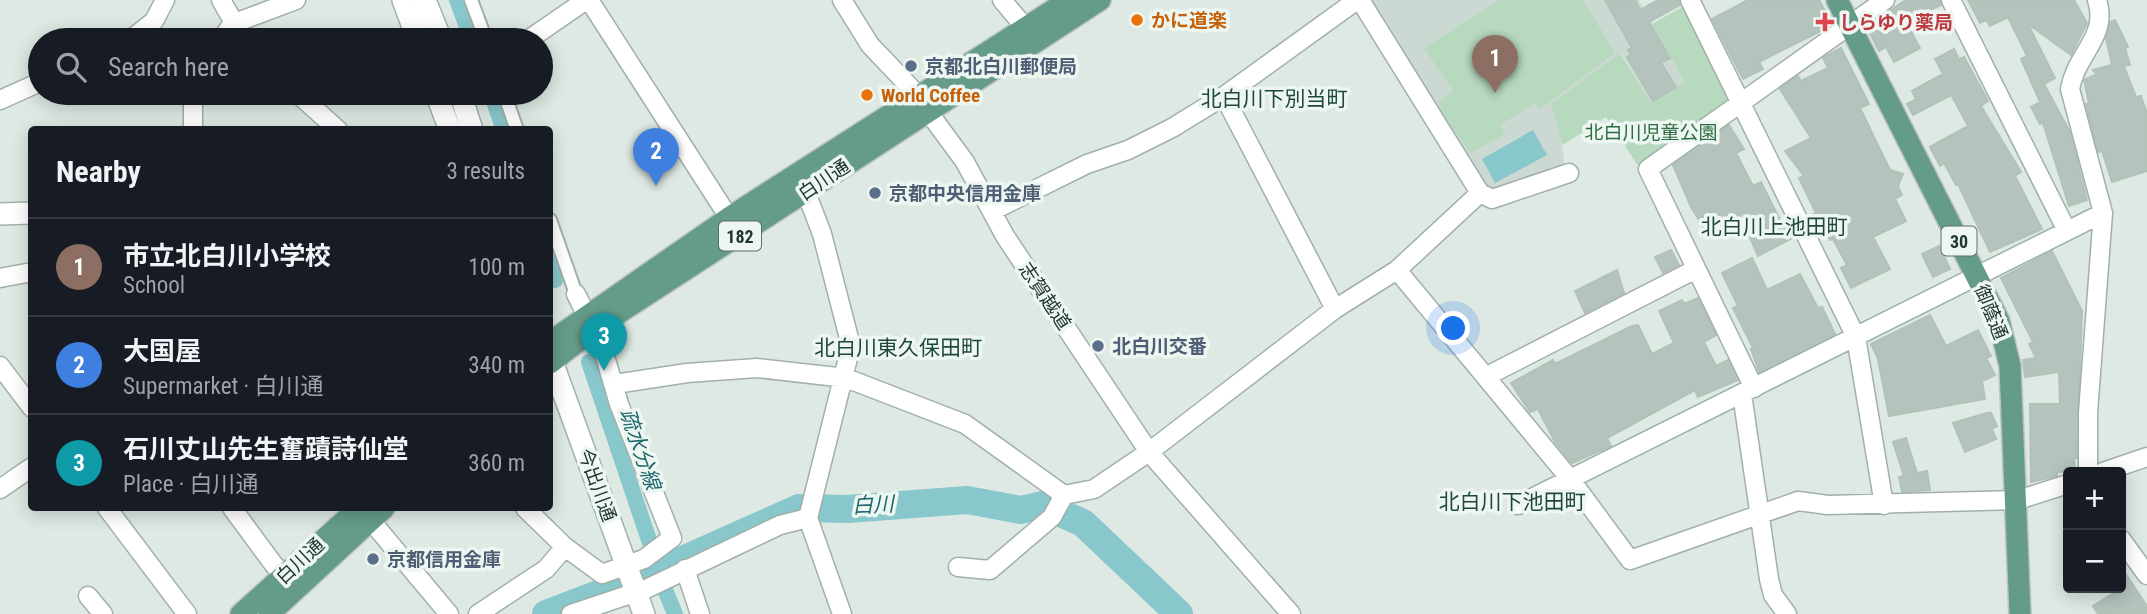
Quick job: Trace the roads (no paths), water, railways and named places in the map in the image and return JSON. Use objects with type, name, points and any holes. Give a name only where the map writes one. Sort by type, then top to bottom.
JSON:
[{"type":"main road","points":[[403,0],[414,28]]},
{"type":"main road","points":[[425,0],[436,28]]},
{"type":"main road","name":"白川通","points":[[1031,34],[1069,0]]},
{"type":"main road","name":"白川通","points":[[553,353],[590,322],[730,217],[802,182],[1031,34],[1100,0]]},
{"type":"main road","name":"御蔭通","points":[[1837,0],[1999,321],[2010,366],[2018,500],[2020,614]]},
{"type":"main road","points":[[445,105],[455,126]]},
{"type":"main road","points":[[455,126],[458,105]]},
{"type":"main road","name":"白川通","points":[[590,322],[739,236],[802,182]]},
{"type":"main road","points":[[0,214],[28,213]]},
{"type":"main road","name":"今出川通","points":[[553,364],[644,614]]},
{"type":"main road","name":"白川通","points":[[241,614],[291,581],[368,511]]},
{"type":"main road","name":"白川通","points":[[274,612],[291,581]]},
{"type":"street","points":[[145,28],[154,21],[165,0]]},
{"type":"street","points":[[221,0],[235,28]]},
{"type":"street","points":[[229,28],[232,24],[296,0]]},
{"type":"street","points":[[471,0],[482,28]]},
{"type":"street","points":[[546,28],[588,0],[730,217],[739,236]]},
{"type":"street","name":"志賀越道","points":[[842,0],[870,45],[923,104],[965,162],[1005,236],[1149,452],[1292,614]]},
{"type":"street","points":[[1002,0],[1031,34]]},
{"type":"street","points":[[992,211],[1087,164],[1128,150],[1224,96],[1358,0],[1480,193],[1492,199],[1569,173]]},
{"type":"street","points":[[1690,0],[1742,100],[1856,337],[1884,505]]},
{"type":"street","points":[[1787,614],[1773,595],[1760,516],[1748,391],[1696,269],[1648,169],[1885,0]]},
{"type":"street","points":[[1951,0],[2067,231]]},
{"type":"street","points":[[2088,467],[2088,413],[2103,213],[2070,89],[2072,77],[2088,46],[2099,33],[2101,12],[2097,0]]},
{"type":"street","points":[[2,93],[28,85]]},
{"type":"street","points":[[1224,96],[1335,309]]},
{"type":"street","points":[[192,126],[193,105]]},
{"type":"street","points":[[310,105],[334,126]]},
{"type":"street","points":[[508,105],[516,126]]},
{"type":"street","points":[[802,182],[822,234],[851,346],[846,378],[810,510],[842,614]]},
{"type":"street","points":[[958,567],[990,570],[1052,517],[1063,498],[1094,489],[1149,452],[1335,309],[1397,270],[1480,193]]},
{"type":"street","points":[[1518,505],[2103,213]]},
{"type":"street","points":[[553,229],[672,538],[631,579],[572,614]]},
{"type":"street","points":[[1487,376],[1696,269]]},
{"type":"street","points":[[1397,270],[1571,480],[1630,560],[1798,501],[1828,505],[1884,505],[2018,500],[2063,486]]},
{"type":"street","points":[[0,278],[28,273]]},
{"type":"street","points":[[0,366],[28,403]]},
{"type":"street","points":[[615,384],[687,373],[757,368],[846,378],[965,424],[1063,498]]},
{"type":"street","points":[[2118,467],[2147,457]]},
{"type":"street","points":[[0,489],[28,470]]},
{"type":"street","points":[[528,511],[565,547],[602,574],[631,579],[685,569],[810,510]]},
{"type":"street","points":[[109,511],[187,614]]},
{"type":"street","points":[[234,511],[291,581]]},
{"type":"street","points":[[368,511],[449,614]]},
{"type":"street","points":[[478,614],[546,569],[565,547]]},
{"type":"street","points":[[2126,547],[2147,575]]},
{"type":"street","points":[[685,569],[700,614]]},
{"type":"street","points":[[982,569],[982,588]]},
{"type":"street","points":[[88,596],[103,614]]},
{"type":"water","points":[[1533,130],[1547,155],[1495,183],[1482,159]]},
{"type":"waterway","name":"疏水分線","points":[[457,0],[468,28]]},
{"type":"waterway","name":"疏水分線","points":[[495,105],[503,126]]},
{"type":"waterway","name":"疏水分線","points":[[553,273],[555,280]]},
{"type":"waterway","name":"疏水分線","points":[[589,362],[652,549]]},
{"type":"waterway","name":"白川","points":[[546,614],[658,571],[799,508],[848,509],[967,500],[1021,510],[1042,505],[1083,523],[1179,614]]},
{"type":"waterway","name":"疏水分線","points":[[666,592],[675,614]]},
{"type":"place","name":"かに道楽","points":[[1137,20]]},
{"type":"place","name":"しらゆり薬局","points":[[1825,22]]},
{"type":"place","name":"京都北白川郵便局","points":[[911,66]]},
{"type":"place","name":"市立北白川小学校","points":[[1495,93]]},
{"type":"place","name":"World Coffee","points":[[867,95]]},
{"type":"place","name":"大国屋","points":[[656,186]]},
{"type":"place","name":"京都中央信用金庫","points":[[875,193]]},
{"type":"place","name":"北白川交番","points":[[1098,346]]},
{"type":"place","name":"石川丈山先生奮蹟詩仙堂","points":[[604,371]]},
{"type":"place","name":"京都信用金庫","points":[[373,559]]},
{"type":"district","name":"北白川下別当町","points":[[1274,99]]},
{"type":"district","name":"北白川上池田町","points":[[1774,227]]},
{"type":"district","name":"北白川東久保田町","points":[[898,348]]},
{"type":"district","name":"北白川下池田町","points":[[1512,502]]},
{"type":"park label","name":"北白川児童公園","points":[[1651,132]]}]
